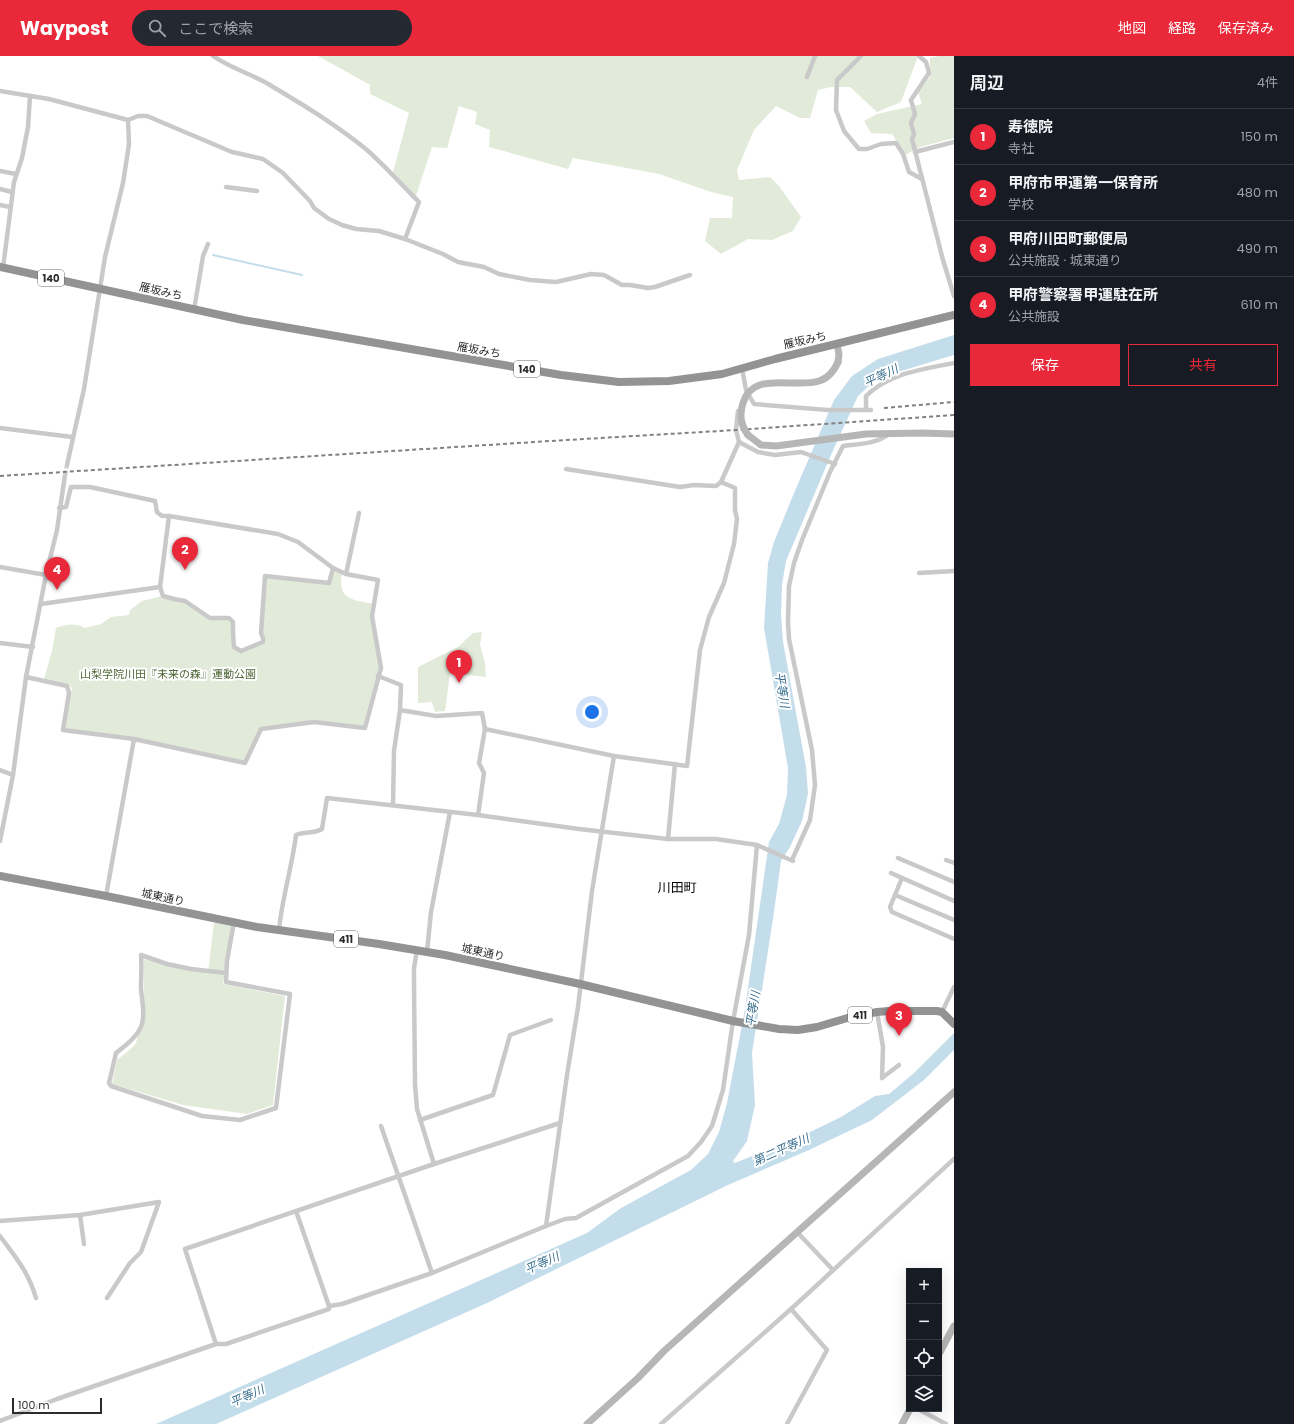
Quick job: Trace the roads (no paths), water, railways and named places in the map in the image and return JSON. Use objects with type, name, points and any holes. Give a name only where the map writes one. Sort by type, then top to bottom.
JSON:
[{"type":"highway","name":"雁坂みち","points":[[2,267],[243,320],[597,380],[618,382],[669,381],[703,377],[954,315]]},
{"type":"highway","name":"城東通り","points":[[0,876],[279,930],[417,950],[580,984],[735,1021],[779,1029],[798,1030],[817,1027],[851,1017],[876,1012],[923,1010],[942,1012]]},
{"type":"highway","points":[[942,1012],[954,1024]]},
{"type":"street","points":[[213,56],[226,65],[267,83],[333,124],[368,151],[419,202],[405,239]]},
{"type":"street","points":[[807,77],[815,56]]},
{"type":"street","points":[[861,56],[837,80],[836,110],[844,131],[860,149],[867,149],[881,144],[896,143],[903,154],[909,172],[922,180]]},
{"type":"street","points":[[919,56],[926,62],[929,73],[911,100],[915,114],[911,123],[914,134],[912,139],[943,260],[954,296]]},
{"type":"street","points":[[0,91],[56,100],[128,120],[138,116],[147,116],[232,152],[263,159],[283,173],[310,201],[314,208],[329,219],[342,225],[405,239],[443,254],[458,262],[484,267],[499,274],[530,280],[556,282],[591,274],[609,277],[622,285],[648,288],[690,275]]},
{"type":"street","points":[[2,267],[12,192],[16,174],[22,158],[28,127],[30,96]]},
{"type":"street","points":[[67,465],[72,437],[84,389],[105,257],[123,183],[129,144],[128,120]]},
{"type":"street","points":[[915,152],[954,142]]},
{"type":"street","points":[[0,171],[16,174]]},
{"type":"street","points":[[226,187],[257,191]]},
{"type":"street","points":[[0,189],[12,192]]},
{"type":"street","points":[[0,205],[10,207]]},
{"type":"street","points":[[194,310],[203,256],[208,244]]},
{"type":"street","points":[[837,344],[839,354],[835,369],[820,381],[808,383],[767,383],[753,389],[744,400],[740,410],[741,423],[748,435],[756,442],[768,446],[784,446],[845,436],[890,433],[954,434]]},
{"type":"street","points":[[742,368],[746,390],[754,404],[828,410],[868,410],[866,396],[886,381],[914,371],[954,363]]},
{"type":"street","points":[[566,469],[680,487],[694,485],[716,486],[721,482],[739,442],[736,426],[741,399],[746,390]]},
{"type":"street","points":[[0,428],[72,437]]},
{"type":"street","points":[[279,930],[281,913],[294,854],[296,835],[302,832],[318,832],[322,829],[327,798],[668,838],[716,839],[757,845],[792,859],[810,820],[815,785],[812,750],[789,639],[789,586],[794,563],[830,472],[832,463],[844,446],[875,441],[882,439],[890,433]]},
{"type":"street","points":[[739,442],[758,452],[775,455],[801,452],[832,463]]},
{"type":"street","points":[[0,841],[13,775],[26,677],[46,575],[57,530],[65,474]]},
{"type":"street","points":[[485,729],[614,756],[686,766],[700,650],[709,617],[724,583],[734,544],[737,519],[735,510],[735,488],[721,482]]},
{"type":"street","points":[[26,677],[68,686],[69,693],[63,730],[134,739],[245,763],[261,729],[314,722],[365,728],[381,668],[372,616],[378,580],[346,574],[333,568],[298,542],[278,534],[162,516],[157,512],[155,501],[90,487],[71,487],[66,507],[59,508]]},
{"type":"street","points":[[346,574],[359,513]]},
{"type":"street","points":[[168,516],[160,587],[163,596],[174,600],[185,601],[210,618],[229,618],[233,622],[234,647],[241,651],[263,642],[261,633],[265,576],[329,583],[333,568]]},
{"type":"street","points":[[0,567],[46,575]]},
{"type":"street","points":[[919,573],[954,571]]},
{"type":"street","points":[[41,604],[160,587]]},
{"type":"street","points":[[0,643],[33,647]]},
{"type":"street","points":[[378,676],[401,685],[400,710],[394,751],[393,805]]},
{"type":"street","points":[[400,710],[436,716],[482,713],[485,729],[479,763],[484,773],[478,815]]},
{"type":"street","points":[[106,896],[134,739]]},
{"type":"street","points":[[546,1226],[578,1007],[592,891],[614,756]]},
{"type":"street","points":[[668,838],[675,764]]},
{"type":"street","points":[[0,770],[13,775]]},
{"type":"street","points":[[427,952],[431,912],[450,812]]},
{"type":"street","points":[[0,1421],[57,1399],[216,1344],[226,1344],[329,1309],[329,1306],[342,1304],[432,1273],[546,1226],[565,1219],[576,1218],[688,1156],[701,1142],[712,1126],[723,1090],[749,935],[757,845]]},
{"type":"street","points":[[898,858],[953,881],[954,874]]},
{"type":"street","points":[[946,860],[954,863]]},
{"type":"street","points":[[891,873],[954,901]]},
{"type":"street","points":[[902,878],[890,907],[892,912],[954,939]]},
{"type":"street","points":[[895,894],[954,920]]},
{"type":"street","points":[[226,973],[191,969],[167,964],[141,955],[143,971],[141,987],[143,1019],[140,1029],[128,1044],[116,1053],[108,1083],[111,1086],[202,1116],[240,1120],[276,1108],[290,994],[226,982],[234,922]]},
{"type":"street","points":[[417,950],[414,968],[415,1085],[417,1109],[434,1164]]},
{"type":"street","points":[[942,1012],[954,987]]},
{"type":"street","points":[[876,1012],[883,1047],[882,1078],[899,1065]]},
{"type":"street","points":[[420,1120],[493,1095],[510,1036],[552,1020]]},
{"type":"street","points":[[587,1424],[638,1378],[664,1351],[798,1233],[954,1092]]},
{"type":"street","points":[[216,1344],[185,1249],[434,1164],[560,1123]]},
{"type":"street","points":[[382,1126],[432,1273]]},
{"type":"street","points":[[661,1424],[791,1309],[954,1159]]},
{"type":"street","points":[[0,1221],[80,1215],[159,1202],[141,1252],[130,1263],[107,1298]]},
{"type":"street","points":[[296,1211],[329,1306]]},
{"type":"street","points":[[80,1215],[84,1244]]},
{"type":"street","points":[[798,1233],[832,1270]]},
{"type":"street","points":[[0,1236],[25,1270],[36,1298]]},
{"type":"street","points":[[787,1424],[827,1350],[791,1309]]},
{"type":"street","points":[[942,1348],[954,1326]]},
{"type":"street","points":[[902,1424],[908,1412]]},
{"type":"street","points":[[924,1412],[946,1424]]},
{"type":"water","points":[[954,335],[954,355],[898,372],[872,383],[858,396],[786,561],[782,585],[781,614],[783,642],[806,767],[808,794],[802,821],[790,847],[781,861],[752,1053],[755,1105],[747,1141],[733,1161],[735,1163],[806,1134],[841,1117],[875,1096],[889,1094],[914,1073],[954,1033],[954,1050],[924,1080],[872,1120],[809,1150],[728,1185],[487,1303],[216,1424],[156,1424],[587,1233],[621,1208],[691,1170],[708,1154],[719,1132],[727,1103],[745,1009],[769,842],[779,824],[787,795],[788,768],[764,628],[768,563],[774,542],[834,400],[852,376],[878,359]]},
{"type":"waterway","points":[[213,255],[302,275]]},
{"type":"tunnel","points":[[65,475],[67,465]]},
{"type":"railway","points":[[884,408],[954,402]]},
{"type":"railway","points":[[0,476],[954,415]]},
{"type":"place","name":"甲府市甲運第一保育所","points":[[185,570]]},
{"type":"place","name":"甲府警察署甲運駐在所","points":[[57,590]]},
{"type":"place","name":"寿徳院","points":[[459,683]]},
{"type":"place","name":"甲府川田町郵便局","points":[[899,1036]]},
{"type":"district","name":"川田町","points":[[677,887]]},
{"type":"water label","name":"平等川","points":[[881,376]]},
{"type":"water label","name":"平等川","points":[[782,690]]},
{"type":"water label","name":"平等川","points":[[753,1009]]},
{"type":"water label","name":"第二平等川","points":[[781,1150]]},
{"type":"water label","name":"平等川","points":[[542,1263]]},
{"type":"water label","name":"平等川","points":[[247,1396]]},
{"type":"park label","name":"山梨学院川田『未来の森』運動公園","points":[[168,674]]}]
